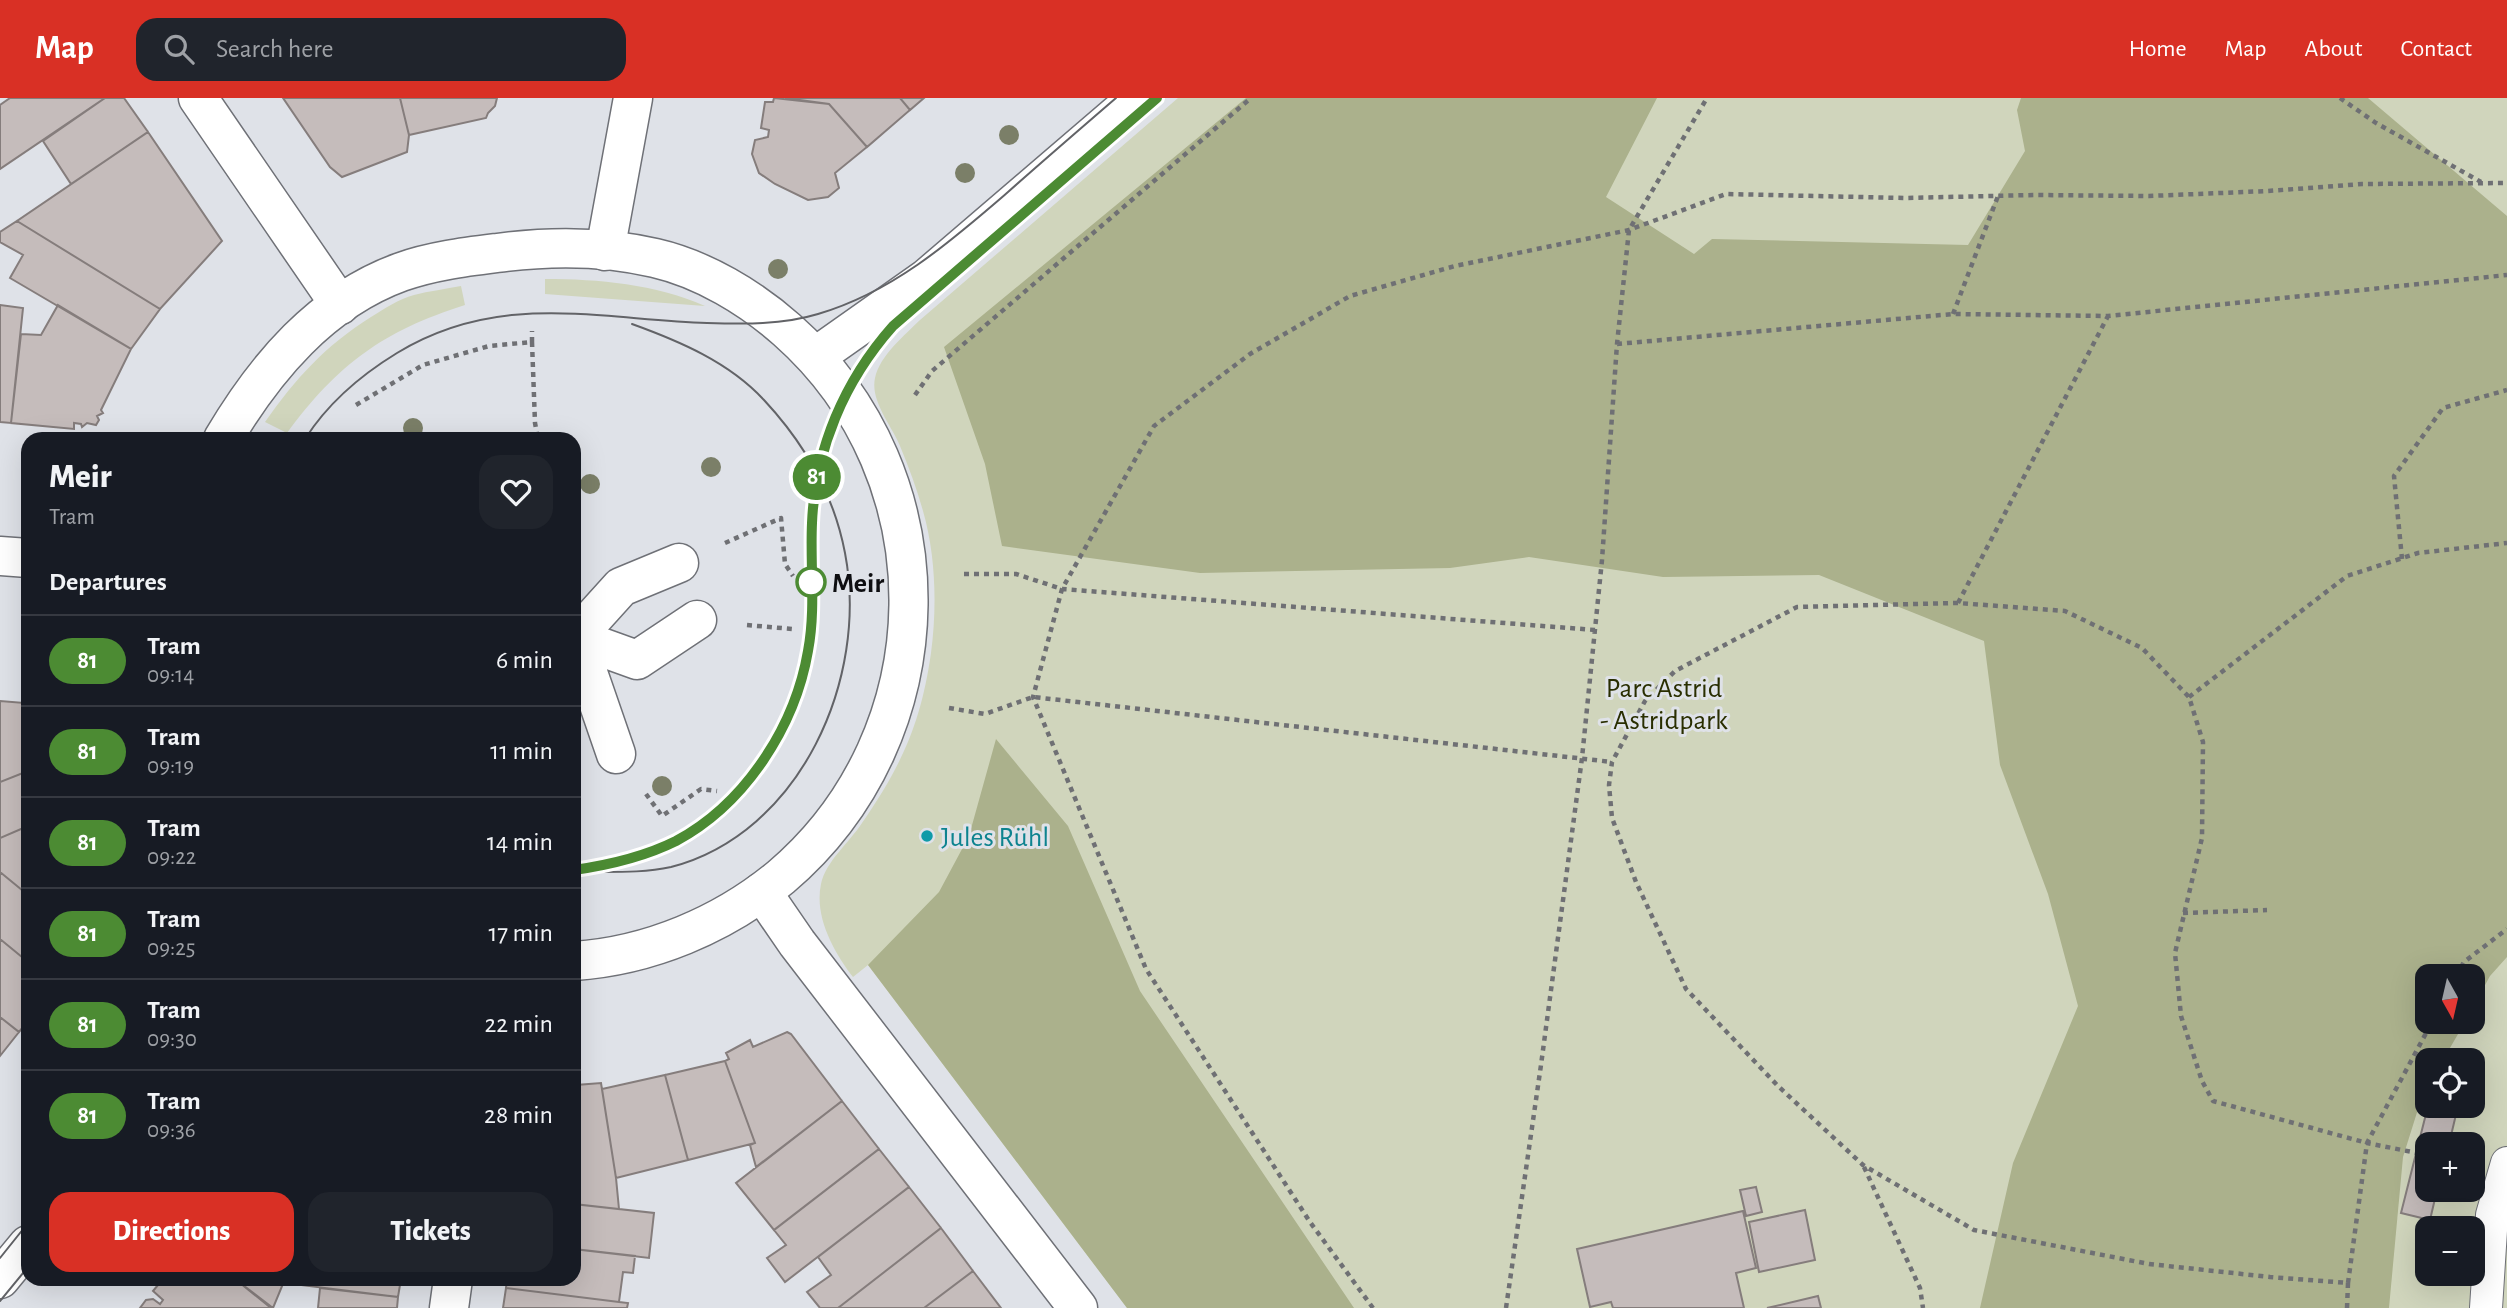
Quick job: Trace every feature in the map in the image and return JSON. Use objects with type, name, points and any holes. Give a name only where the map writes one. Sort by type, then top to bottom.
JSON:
[{"type":"street","points":[[198,98],[340,305]]},
{"type":"street","points":[[605,251],[632,98]]},
{"type":"street","points":[[815,357],[927,278],[1137,98]]},
{"type":"street","points":[[227,432],[272,365],[304,334],[367,287],[402,272],[453,258],[530,249],[605,251],[657,258],[694,272],[727,288],[778,322],[815,357],[845,394],[872,439],[891,489],[904,535],[909,586],[908,636],[899,686],[884,734],[862,779],[834,821],[809,850],[762,892],[720,919],[679,937],[635,951],[581,960]]},
{"type":"street","points":[[0,556],[21,558]]},
{"type":"street","points":[[581,629],[621,587],[679,563]]},
{"type":"street","points":[[581,637],[637,660],[697,620]]},
{"type":"street","points":[[581,652],[616,754]]},
{"type":"street","points":[[762,892],[797,943],[1078,1308]]},
{"type":"street","points":[[0,1279],[21,1254]]},
{"type":"street","points":[[449,1308],[452,1286]]},
{"type":"lane","points":[[2486,1308],[2492,1215],[2507,1163]]},
{"type":"path","points":[[915,395],[932,371],[1251,98]]},
{"type":"path","points":[[1506,1308],[1582,758],[1629,230],[1707,98]]},
{"type":"path","points":[[2340,98],[2376,123],[2481,183]]},
{"type":"path","points":[[1373,1308],[1310,1222],[1146,969],[1033,697],[1062,589],[1154,426],[1250,354],[1350,296],[1455,266],[1629,230],[1726,194],[1905,198],[2149,196],[2362,184],[2507,183]]},
{"type":"path","points":[[1953,314],[1998,196]]},
{"type":"path","points":[[1618,344],[1953,314],[2108,316],[2507,275]]},
{"type":"path","points":[[1958,603],[2108,316]]},
{"type":"path","points":[[532,331],[537,432]]},
{"type":"path","points":[[356,405],[423,365],[489,346],[532,342]]},
{"type":"path","points":[[2402,559],[2394,476],[2443,408],[2507,390]]},
{"type":"path","points":[[679,563],[781,518],[785,564],[793,576]]},
{"type":"path","points":[[2189,697],[2347,576],[2418,554],[2507,542]]},
{"type":"path","points":[[964,574],[1016,575],[1062,589],[1595,630]]},
{"type":"path","points":[[2348,1283],[2150,1264],[1974,1230],[1863,1165],[1778,1086],[1686,989],[1636,882],[1612,818],[1609,785],[1612,762],[1645,701],[1675,671],[1797,607],[1958,603],[2065,611],[2142,648],[2189,697],[2203,742],[2202,838],[2175,953],[2181,1016],[2202,1081],[2213,1101],[2367,1143],[2415,1153]]},
{"type":"path","points":[[949,708],[985,714],[1033,697],[1612,762]]},
{"type":"path","points":[[662,816],[701,789],[717,791]]},
{"type":"path","points":[[2183,913],[2267,910]]},
{"type":"path","points":[[2463,964],[2507,929]]},
{"type":"path","points":[[2347,1308],[2367,1143],[2426,1034]]},
{"type":"path","points":[[1863,1165],[1920,1288],[1923,1308]]},
{"type":"green space","name":"Parc Astrid - Astridpark","points":[[1178,98],[2507,98],[2507,1308],[1127,1308],[868,965],[853,977],[827,934],[820,909],[824,876],[876,802],[908,743],[922,701],[931,653],[934,582],[931,546],[913,478],[879,404],[874,387],[882,361],[920,320]]},
{"type":"green space","points":[[1246,98],[1657,98],[1606,197],[1694,254],[1712,239],[1968,245],[2025,151],[2017,110],[2021,98],[2368,98],[2507,216],[2507,957],[2485,985],[2485,964],[2415,964],[2415,1034],[2458,1034],[2450,1048],[2415,1048],[2415,1118],[2403,1157],[2389,1308],[1980,1308],[2013,1163],[2078,1006],[2048,894],[2000,765],[1984,641],[1819,575],[1663,577],[1529,557],[1450,568],[1200,573],[1002,546],[985,464],[944,347]]},
{"type":"green space","points":[[545,279],[626,284],[666,292],[705,306],[545,294]]},
{"type":"green space","points":[[461,286],[465,305],[410,326],[364,353],[325,388],[288,432],[265,422],[312,364],[339,339],[397,302],[426,292]]},
{"type":"green space","points":[[996,739],[1068,826],[1140,991],[1354,1308],[1127,1308],[868,965],[939,892],[969,836]]},
{"type":"building","points":[[10,98],[105,98],[0,169],[0,105]]},
{"type":"building","points":[[105,98],[124,98],[148,132],[71,184],[43,141]]},
{"type":"building","points":[[283,98],[400,98],[409,135],[407,152],[342,177],[330,167]]},
{"type":"building","points":[[400,98],[497,98],[495,106],[486,118],[409,135]]},
{"type":"building","points":[[774,98],[829,104],[867,147],[835,173],[839,188],[828,197],[808,200],[759,173],[752,154],[755,140],[768,137],[769,130],[761,128],[765,102],[773,102]]},
{"type":"building","points":[[785,98],[900,98],[910,110],[867,147],[829,104]]},
{"type":"building","points":[[900,98],[924,98],[910,110]]},
{"type":"building","points":[[148,132],[222,241],[160,309],[17,221]]},
{"type":"building","points":[[17,221],[160,309],[131,349],[10,278],[23,255],[0,242],[0,232]]},
{"type":"building","points":[[0,305],[23,308],[11,423],[0,422]]},
{"type":"building","points":[[58,305],[131,349],[101,410],[103,413],[97,416],[99,420],[96,425],[87,423],[82,427],[81,424],[74,423],[74,429],[11,423],[21,334],[41,335]]},
{"type":"building","points":[[0,701],[21,703],[21,774],[0,782]]},
{"type":"building","points":[[21,774],[21,829],[0,838],[0,782]]},
{"type":"building","points":[[21,829],[21,889],[0,872],[0,838]]},
{"type":"building","points":[[0,872],[21,889],[21,956],[0,939]]},
{"type":"building","points":[[0,939],[21,956],[21,1030],[19,1032],[0,1017]]},
{"type":"building","points":[[0,1017],[19,1032],[0,1056]]},
{"type":"building","points":[[787,1032],[842,1101],[756,1167],[750,1145],[755,1143],[725,1061],[729,1059],[726,1053],[750,1040],[753,1047]]},
{"type":"building","points":[[725,1061],[755,1143],[688,1160],[665,1075]]},
{"type":"building","points":[[665,1075],[688,1160],[616,1178],[602,1089]]},
{"type":"building","points":[[601,1083],[619,1209],[581,1205],[581,1085]]},
{"type":"building","points":[[842,1101],[879,1149],[774,1230],[736,1183]]},
{"type":"building","points":[[2425,1118],[2455,1118],[2452,1132],[2421,1132]]},
{"type":"building","points":[[879,1149],[909,1187],[785,1282],[767,1258],[786,1245],[774,1230]]},
{"type":"building","points":[[2415,1158],[2415,1202],[2434,1202],[2431,1216],[2401,1213]]},
{"type":"building","points":[[909,1187],[941,1228],[838,1308],[820,1308],[807,1292],[831,1275],[818,1257]]},
{"type":"building","points":[[1756,1187],[1762,1212],[1746,1216],[1740,1190]]},
{"type":"building","points":[[581,1205],[654,1213],[649,1258],[581,1250]]},
{"type":"building","points":[[1805,1210],[1815,1260],[1759,1272],[1749,1222]]},
{"type":"building","points":[[1743,1211],[1756,1268],[1736,1273],[1744,1308],[1613,1308],[1611,1302],[1590,1307],[1577,1249]]},
{"type":"building","points":[[941,1228],[973,1271],[924,1308],[838,1308]]},
{"type":"building","points":[[581,1250],[635,1256],[633,1273],[623,1272],[619,1302],[506,1288],[581,1286]]},
{"type":"building","points":[[973,1271],[1001,1308],[924,1308]]},
{"type":"building","points":[[157,1286],[244,1286],[271,1308],[140,1308],[146,1300],[153,1299],[160,1304],[163,1300],[153,1291]]},
{"type":"building","points":[[244,1286],[282,1286],[273,1308]]},
{"type":"building","points":[[308,1286],[400,1286],[398,1297]]},
{"type":"building","points":[[320,1288],[398,1297],[397,1308],[318,1308]]},
{"type":"building","points":[[506,1288],[628,1303],[627,1308],[503,1308]]},
{"type":"building","points":[[1818,1296],[1821,1308],[1767,1308]]},
{"type":"tram line","points":[[310,432],[358,380],[397,353],[435,334],[473,322],[511,315],[549,313],[707,323],[763,323],[804,318],[845,304],[896,279],[942,247],[1116,98]]},
{"type":"tram line","points":[[581,869],[626,860],[676,841],[724,806],[745,785],[763,761],[792,708],[802,679],[810,635],[812,523],[819,469],[835,418],[860,370],[893,326],[1157,98]]},
{"type":"tram line","name":"81","points":[[581,869],[636,857],[676,841],[720,808],[764,760],[794,702],[809,649],[814,498],[827,436],[845,394],[878,343],[893,326],[1157,98]]},
{"type":"tram line","points":[[602,872],[645,871],[671,867],[717,849],[756,821],[790,786],[816,744],[835,698],[846,650],[850,601],[845,553],[825,490],[804,452],[779,417],[735,374],[685,345],[632,324]]},
{"type":"tram line","points":[[0,1258],[21,1232]]},
{"type":"tram line","points":[[0,1301],[21,1276]]},
{"type":"place","name":"Meir","points":[[811,582]]},
{"type":"place","name":"Jules Rühl","points":[[927,836]]}]
